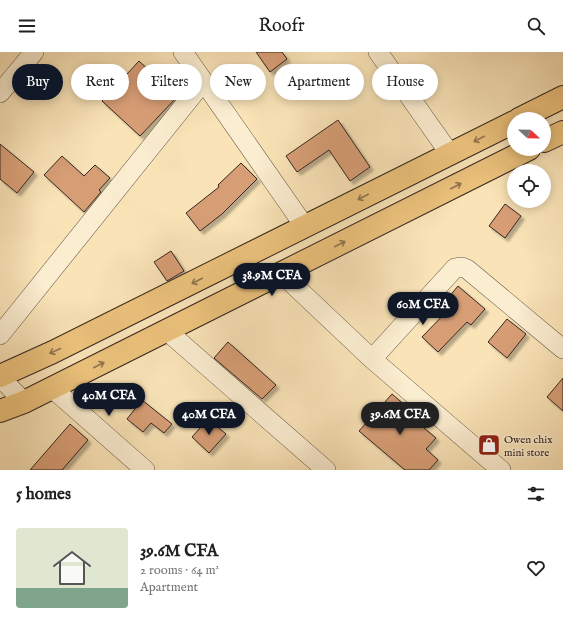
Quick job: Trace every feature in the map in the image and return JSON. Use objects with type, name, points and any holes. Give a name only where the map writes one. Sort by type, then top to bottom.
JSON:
[{"type":"main road","points":[[533,112],[563,97]]},
{"type":"main road","points":[[0,376],[54,352],[507,126]]},
{"type":"main road","points":[[551,138],[563,132]]},
{"type":"main road","points":[[0,411],[24,402],[515,156]]},
{"type":"street","points":[[0,93],[34,52]]},
{"type":"street","points":[[183,52],[305,226]]},
{"type":"street","points":[[378,52],[450,154]]},
{"type":"street","points":[[0,335],[203,82]]},
{"type":"street","points":[[372,359],[455,268],[462,267],[467,269],[563,348]]},
{"type":"street","points":[[281,273],[372,359],[501,470]]},
{"type":"street","points":[[167,331],[326,470]]},
{"type":"street","points":[[0,376],[24,402]]},
{"type":"street","points":[[52,388],[145,470]]},
{"type":"building","points":[[256,52],[282,52],[287,59],[280,64],[274,64],[274,69],[270,72],[266,64],[264,64]]},
{"type":"building","points":[[139,61],[142,64],[137,64],[137,100],[174,100],[140,136],[102,101],[129,100],[129,72]]},
{"type":"building","points":[[338,120],[370,167],[350,181],[329,150],[297,172],[286,156]]},
{"type":"building","points":[[0,144],[34,172],[17,193],[0,179]]},
{"type":"building","points":[[62,156],[84,176],[95,165],[110,178],[99,190],[101,192],[84,212],[44,175]]},
{"type":"building","points":[[241,163],[257,179],[222,214],[200,231],[186,213],[219,187],[218,185]]},
{"type":"building","points":[[505,204],[507,208],[510,208],[521,216],[505,238],[489,226]]},
{"type":"building","points":[[171,251],[184,271],[167,281],[154,262]]},
{"type":"building","points":[[458,286],[485,309],[471,325],[467,322],[438,352],[422,337],[450,308],[444,303]]},
{"type":"building","points":[[507,319],[526,334],[507,358],[488,342]]},
{"type":"building","points":[[228,342],[276,385],[262,399],[214,358]]},
{"type":"building","points":[[563,378],[563,411],[547,397]]},
{"type":"building","points":[[392,394],[408,408],[405,412],[436,438],[426,449],[438,460],[429,470],[405,470],[359,431]]},
{"type":"building","points":[[142,400],[172,424],[164,433],[151,423],[143,432],[127,419]]},
{"type":"building","points":[[208,419],[226,434],[209,453],[192,437]]},
{"type":"building","points":[[70,424],[88,440],[62,470],[30,470]]},
{"type":"place","name":"Owen chix mini store","points":[[489,445]]}]
